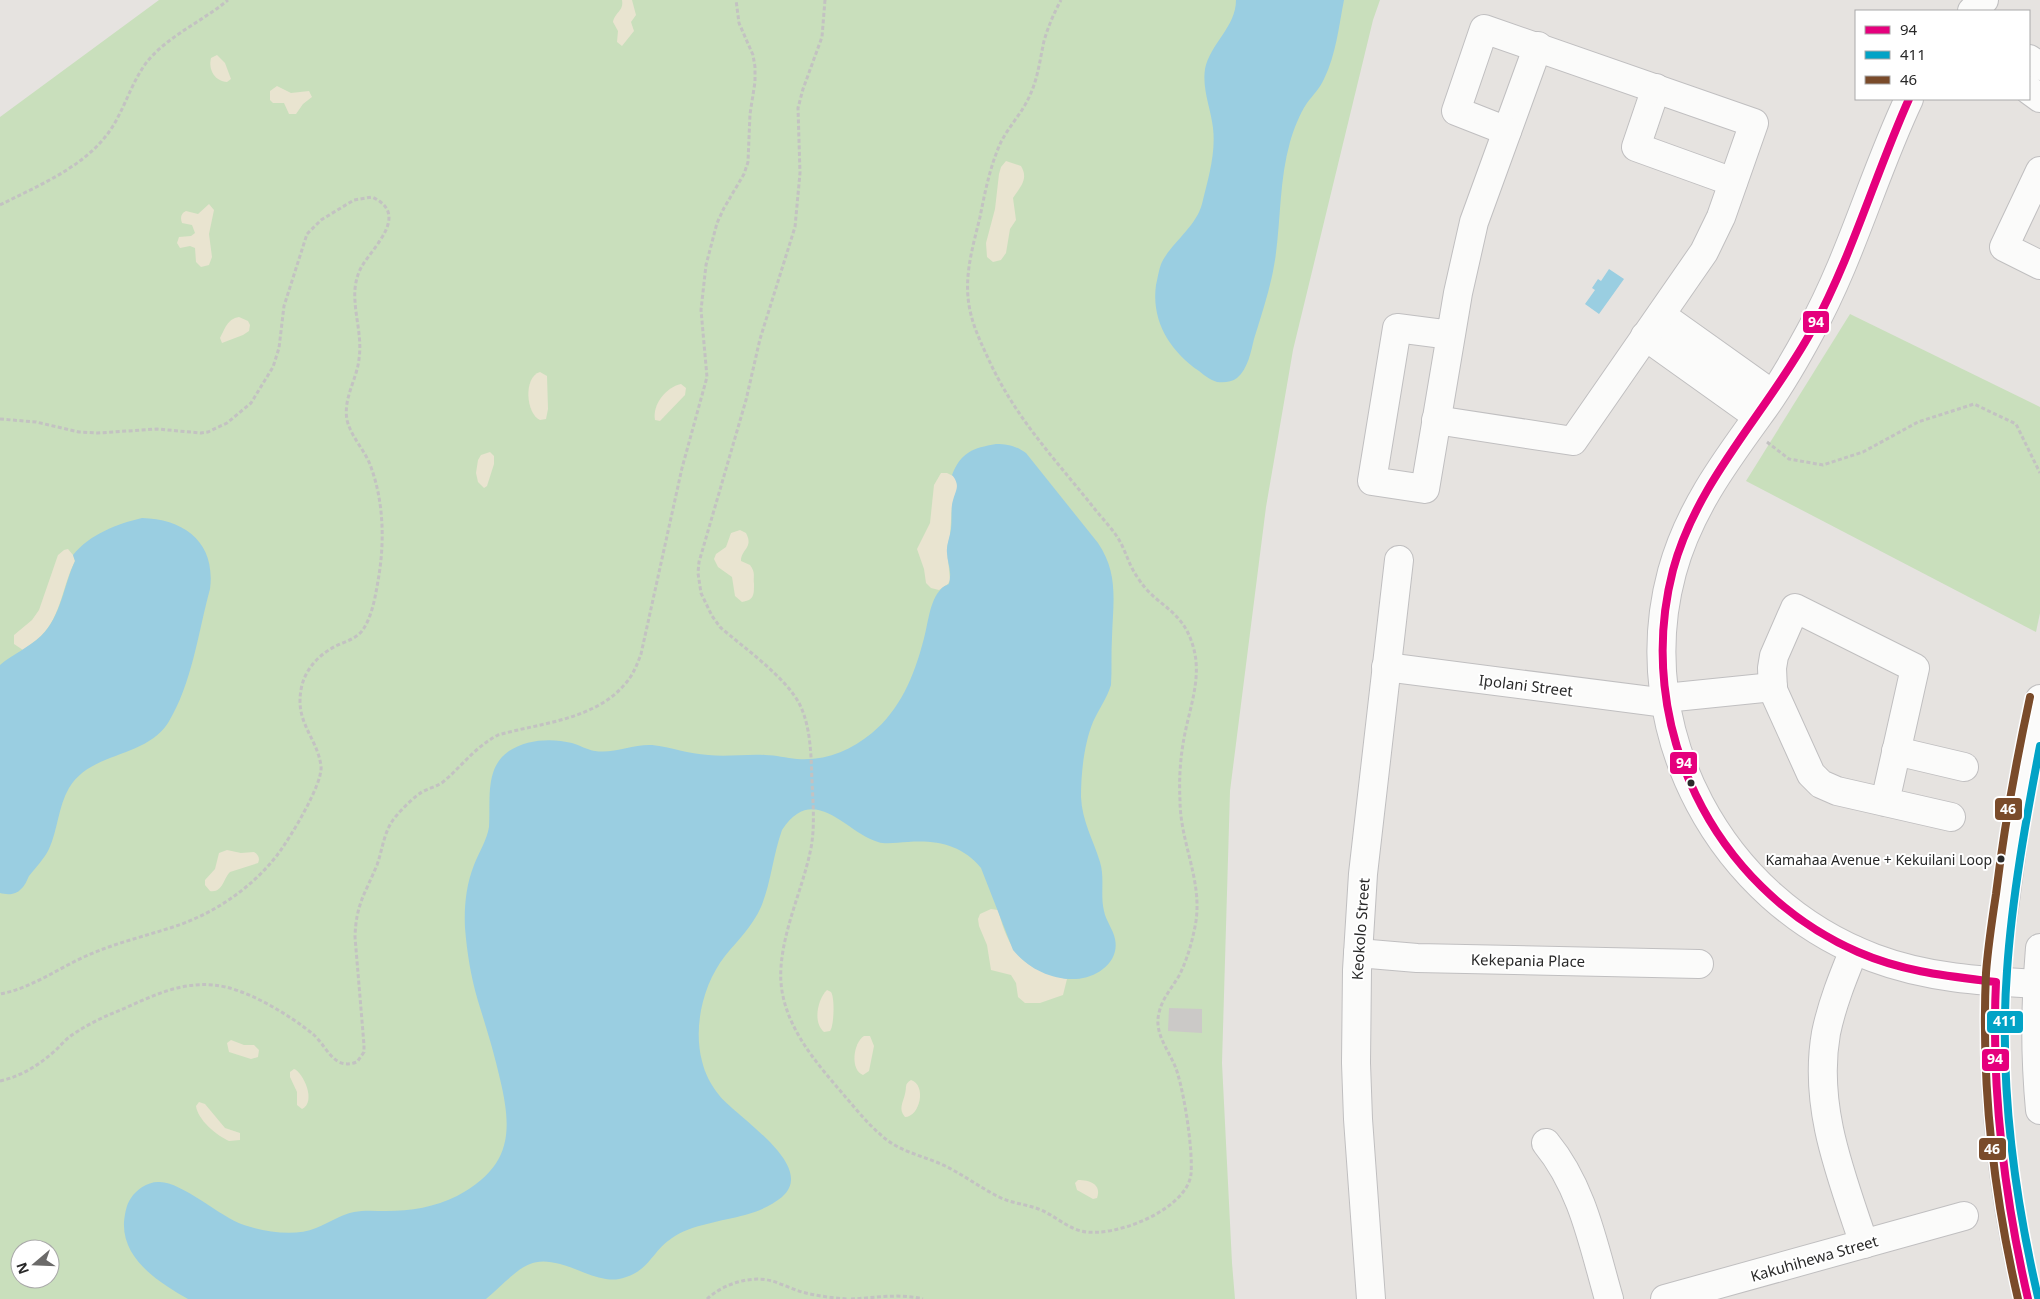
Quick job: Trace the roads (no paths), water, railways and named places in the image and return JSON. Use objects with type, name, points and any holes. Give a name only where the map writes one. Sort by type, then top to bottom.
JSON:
[{"type":"street","points":[[1973,10],[1984,0]]},
{"type":"street","points":[[1436,420],[1573,441],[1704,252],[1721,217],[1754,123],[1484,28],[1456,112],[1507,131]]},
{"type":"street","points":[[1451,335],[1397,328],[1372,481],[1425,489],[1451,335],[1474,222],[1538,46]]},
{"type":"street","points":[[1656,88],[1636,147],[1733,182]]},
{"type":"street","points":[[1909,100],[1832,289],[1811,330],[1704,495],[1691,520],[1677,555],[1666,600],[1662,656],[1665,700],[1673,739],[1692,792],[1721,840],[1738,863],[1778,902],[1824,935],[1875,958],[1926,974],[1996,982],[2037,984]]},
{"type":"street","points":[[2040,171],[2004,247],[2040,265]]},
{"type":"street","points":[[1653,325],[1759,412]]},
{"type":"street","name":"Keokolo Street","points":[[1371,1299],[1359,1144],[1356,1063],[1358,953],[1363,874],[1399,560]]},
{"type":"street","points":[[1885,802],[1915,668],[1795,608],[1774,656],[1772,668],[1773,687],[1776,700],[1816,780],[1829,789],[1837,791],[1885,802],[1951,817]]},
{"type":"street","name":"Ipolani Street","points":[[1386,667],[1665,700],[1773,687]]},
{"type":"street","points":[[2028,1299],[2011,1210],[1998,1106],[1994,1050],[1996,982],[2014,826],[2040,698]]},
{"type":"street","points":[[1896,751],[1964,766]]},
{"type":"street","points":[[2040,948],[2037,984],[2036,1049],[2040,1110]]},
{"type":"street","points":[[1854,950],[1830,1017],[1823,1059],[1822,1081],[1827,1125],[1832,1147],[1864,1244]]},
{"type":"street","name":"Kekepania Place","points":[[1358,953],[1417,958],[1699,964]]},
{"type":"street","points":[[1546,1144],[1564,1166],[1577,1194],[1609,1299]]},
{"type":"street","name":"Kakuhihewa Street","points":[[1665,1299],[1964,1216]]},
{"type":"water","points":[[1236,0],[1344,0],[1337,40],[1328,70],[1302,112],[1295,127],[1286,157],[1273,270],[1248,360],[1244,370],[1237,378],[1220,382],[1210,379],[1189,363],[1171,344],[1160,323],[1155,298],[1156,285],[1163,260],[1195,219],[1202,204],[1211,166],[1214,138],[1204,77],[1205,69],[1212,51],[1232,19]]},
{"type":"water","points":[[1609,269],[1624,279],[1599,314],[1585,304],[1595,290],[1592,288],[1598,279],[1601,281]]},
{"type":"water","points":[[996,444],[1012,446],[1026,453],[1098,543],[1105,555],[1112,577],[1114,600],[1111,685],[1093,722],[1087,740],[1081,788],[1083,814],[1101,868],[1104,911],[1115,939],[1114,955],[1105,967],[1092,976],[1067,979],[1041,972],[1026,962],[1013,950],[981,868],[974,860],[957,849],[929,842],[881,843],[866,837],[830,814],[818,810],[806,810],[794,816],[782,830],[761,907],[749,927],[717,967],[706,993],[700,1020],[699,1034],[703,1066],[711,1083],[719,1095],[770,1143],[782,1157],[790,1171],[790,1185],[778,1200],[755,1212],[697,1227],[679,1234],[665,1244],[644,1267],[629,1276],[619,1279],[606,1279],[552,1262],[540,1262],[530,1264],[521,1269],[486,1299],[188,1299],[166,1286],[145,1269],[129,1248],[125,1236],[124,1222],[131,1198],[139,1189],[150,1183],[167,1183],[177,1187],[244,1225],[262,1230],[290,1233],[308,1231],[354,1212],[405,1210],[423,1208],[440,1203],[457,1196],[475,1185],[488,1173],[498,1160],[504,1147],[506,1116],[498,1069],[471,974],[465,928],[465,912],[469,880],[487,837],[489,827],[492,776],[501,758],[516,747],[548,740],[572,743],[602,752],[652,745],[701,754],[722,756],[769,755],[797,759],[818,758],[837,754],[855,745],[882,724],[905,692],[923,642],[934,600],[941,589],[949,583],[950,571],[947,550],[951,529],[952,505],[957,486],[952,475],[959,461],[969,452]]},
{"type":"water","points":[[142,518],[158,519],[184,529],[202,547],[208,559],[211,573],[210,589],[194,658],[183,692],[168,723],[158,735],[132,750],[90,767],[79,776],[65,795],[52,841],[45,856],[19,891],[11,894],[0,893],[0,665],[26,648],[48,628],[58,610],[75,561],[73,555],[87,541],[104,531]]},
{"type":"place","name":"Kamahaa Avenue + Kekuilani Loop","points":[[2001,859]]}]
